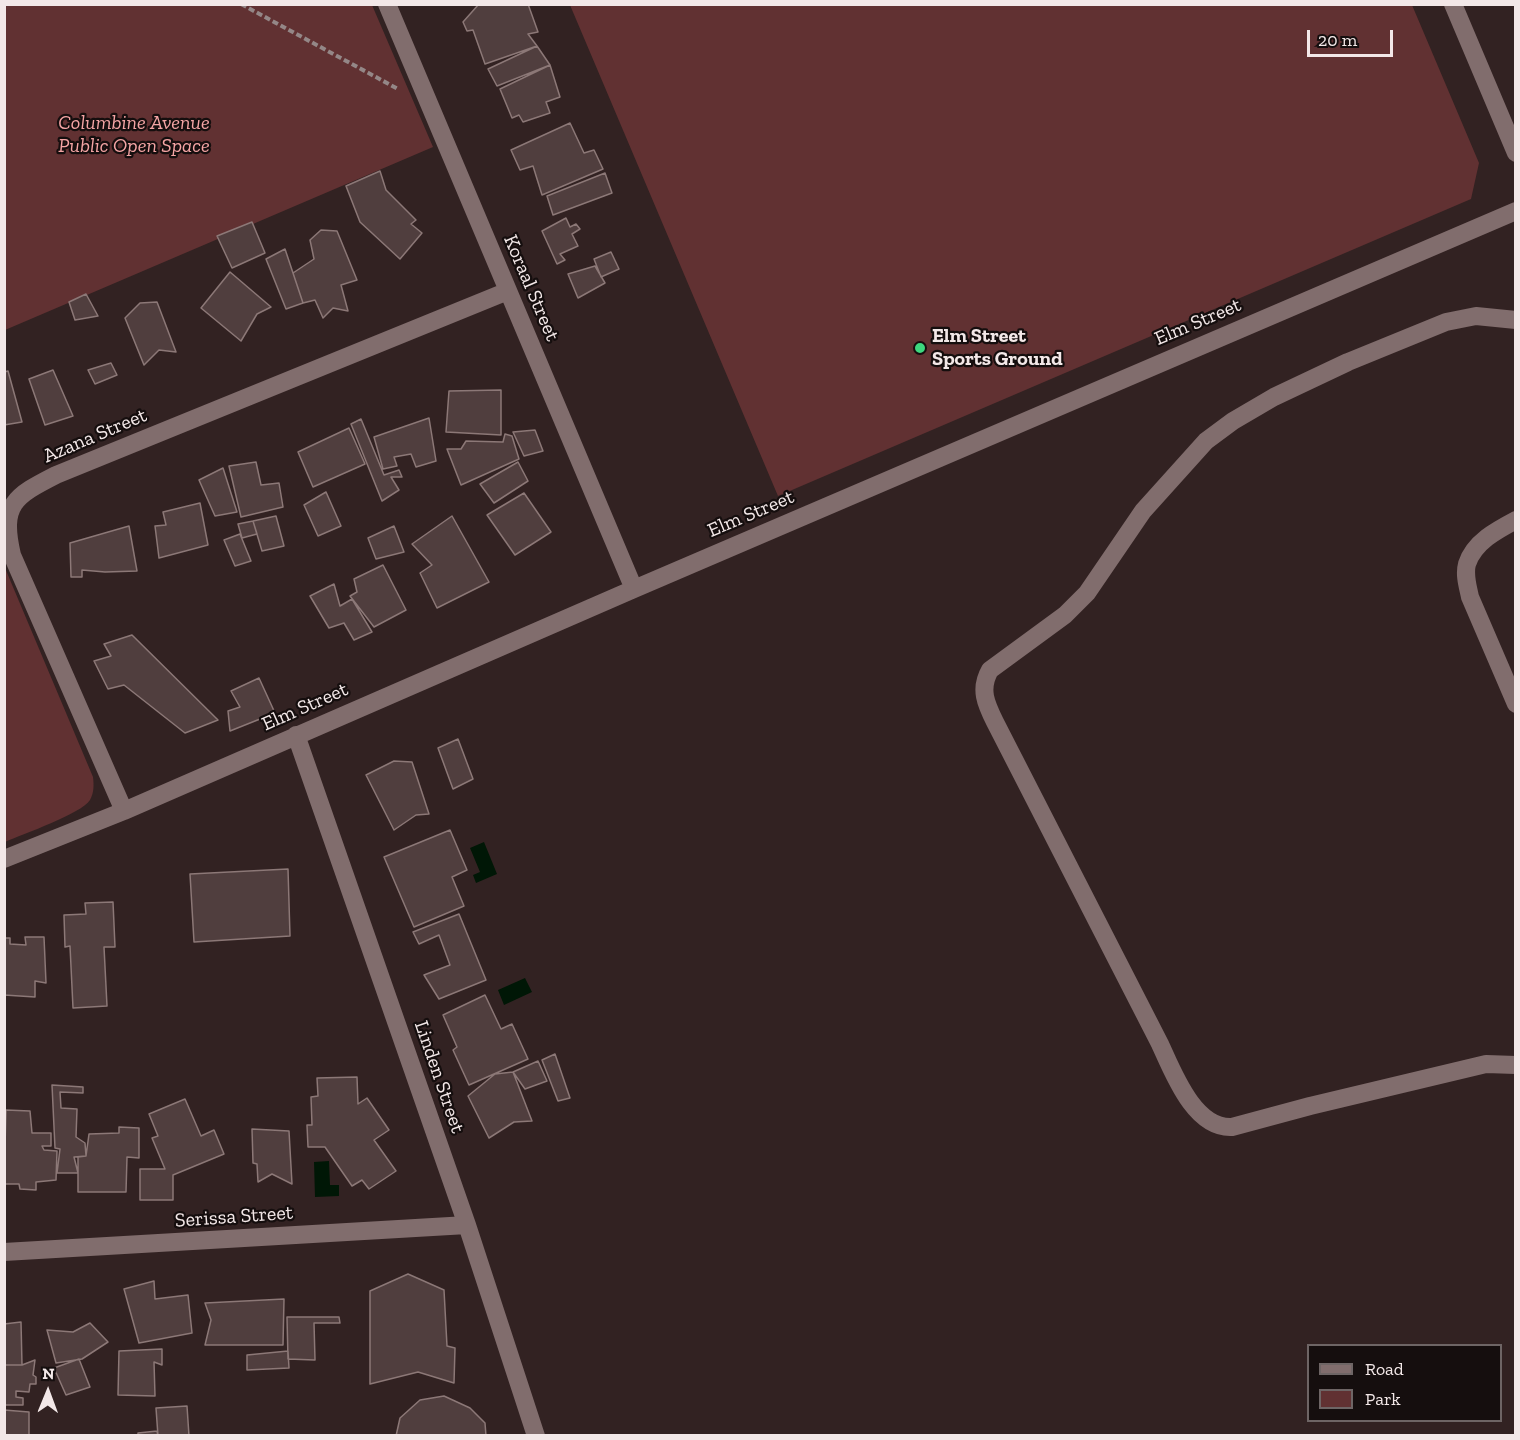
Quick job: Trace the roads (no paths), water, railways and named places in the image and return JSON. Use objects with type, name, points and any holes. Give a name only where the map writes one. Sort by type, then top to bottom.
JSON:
[{"type":"street","name":"Koraal Street","points":[[387,4],[634,589]]},
{"type":"street","points":[[1453,4],[1515,153]]},
{"type":"street","name":"Elm Street","points":[[4,859],[124,811],[634,589],[1515,211]]},
{"type":"street","name":"Azana Street","points":[[124,811],[12,555],[7,538],[6,522],[15,499],[26,490],[57,476],[508,291]]},
{"type":"street","points":[[1515,320],[1476,316],[1446,322],[1348,362],[1274,397],[1233,421],[1206,441],[1143,511],[1087,593],[1065,615],[990,670],[985,678],[983,689],[986,703],[995,722],[1177,1080],[1193,1106],[1209,1121],[1221,1128],[1238,1126],[1310,1106],[1486,1064],[1515,1065]]},
{"type":"street","points":[[1515,520],[1493,532],[1476,548],[1467,565],[1466,579],[1470,597],[1515,704]]},
{"type":"street","name":"Linden Street","points":[[296,735],[466,1225],[536,1436]]},
{"type":"street","name":"Serissa Street","points":[[4,1252],[466,1225]]},
{"type":"place","name":"Elm Street Sports Ground","points":[[920,348]]},
{"type":"park label","name":"Columbine Avenue Public Open Space","points":[[134,134]]}]
